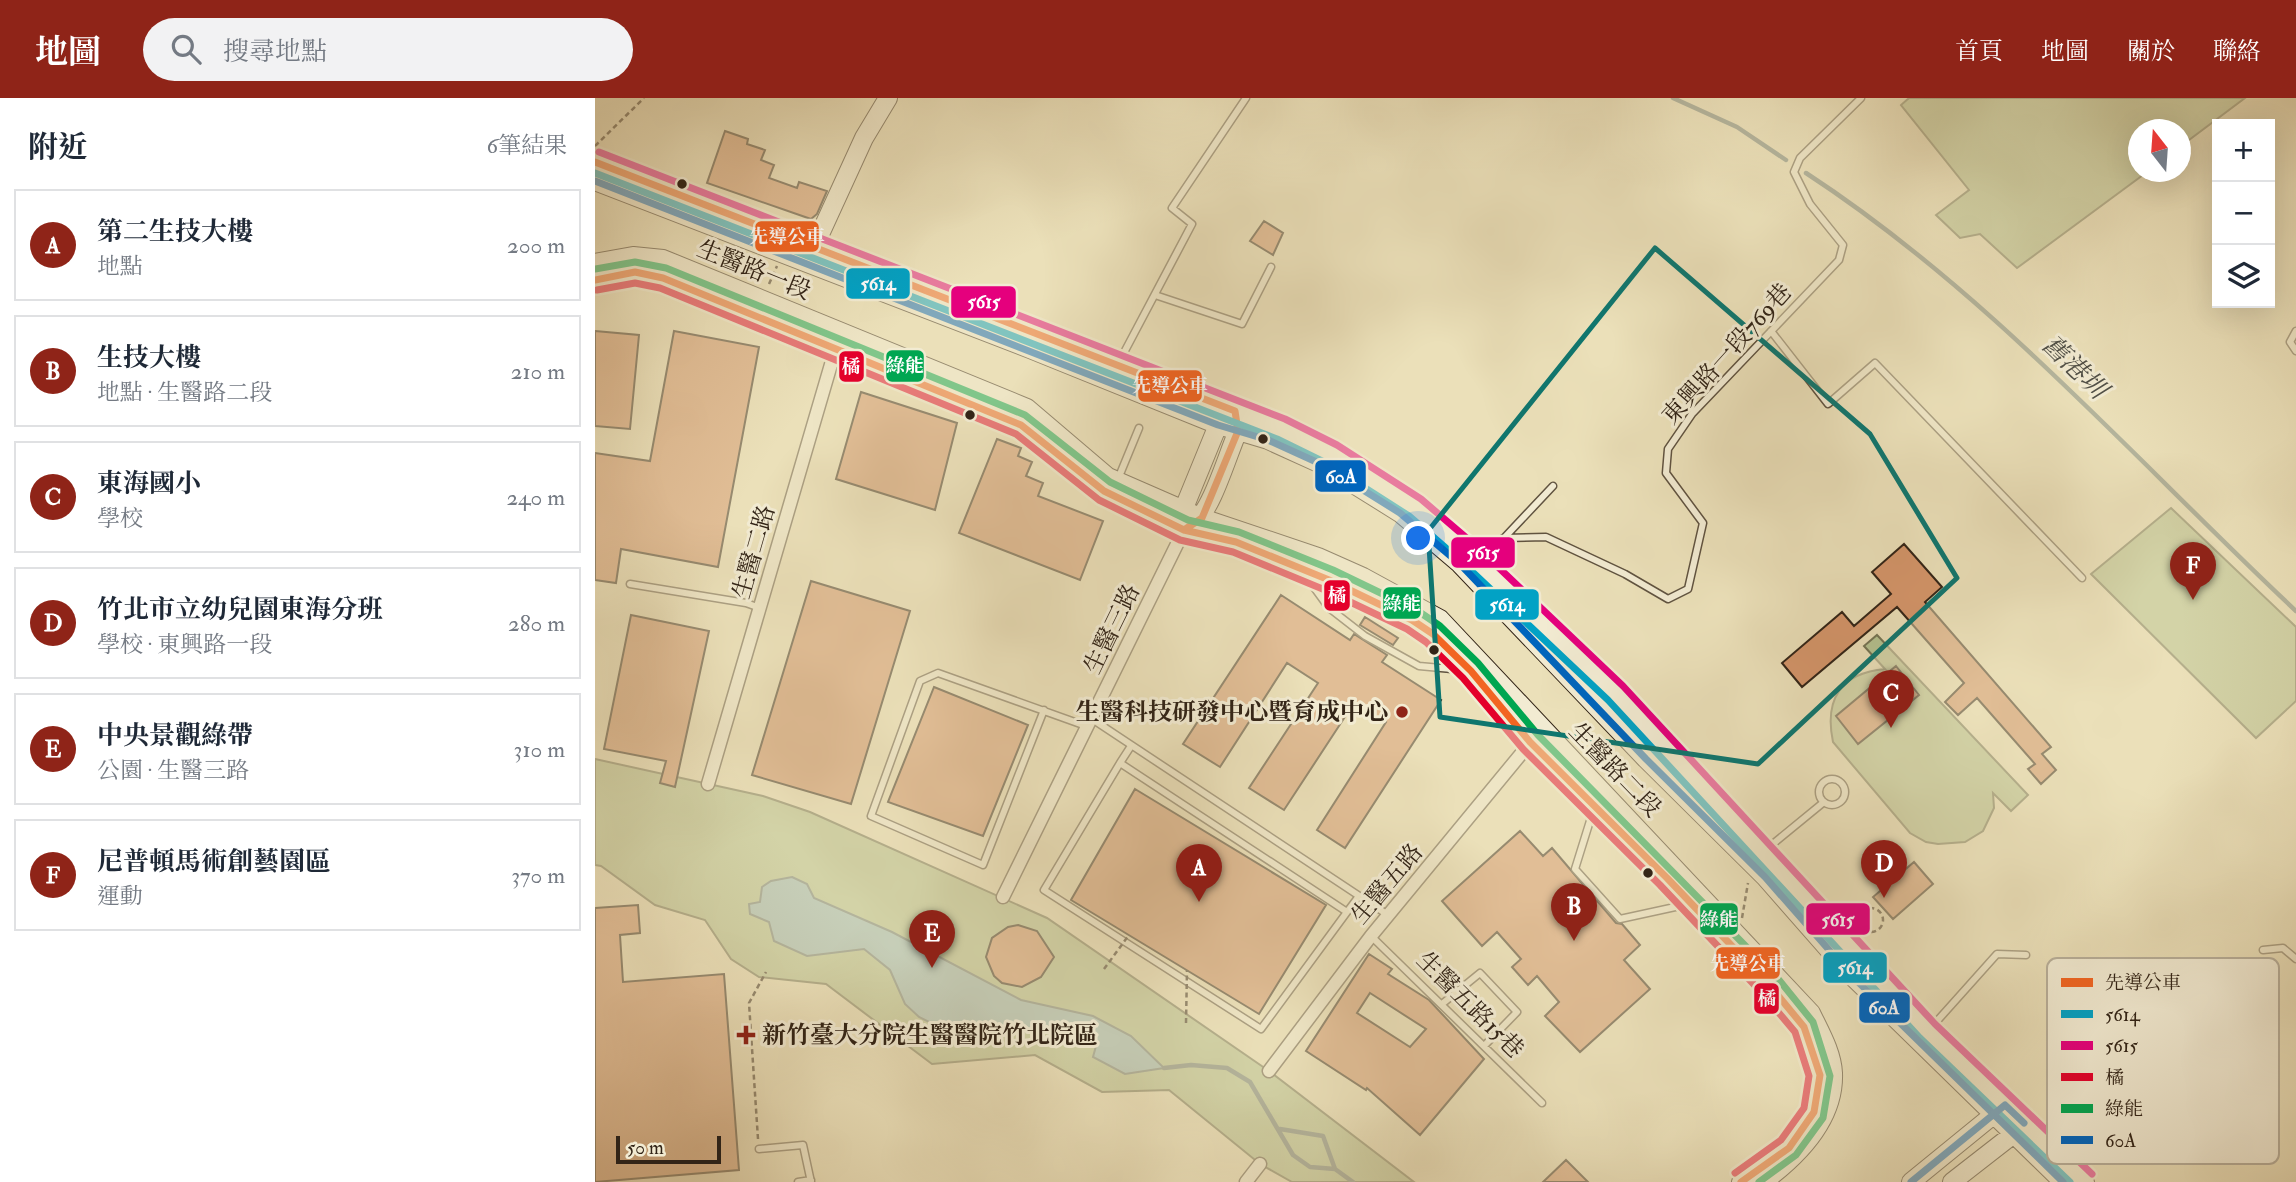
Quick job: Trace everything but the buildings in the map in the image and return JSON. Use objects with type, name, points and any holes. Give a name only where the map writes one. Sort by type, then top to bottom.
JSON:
[{"type":"street","points":[[811,254],[865,138],[888,98]]},
{"type":"street","points":[[595,162],[1218,425],[1268,440],[1323,465],[1400,513],[1465,560]]},
{"type":"street","points":[[595,181],[811,254],[1118,365],[1281,429],[1331,454],[1415,508],[1646,758],[1757,857],[1928,1031],[2047,1163]]},
{"type":"street","name":"生醫路一段","points":[[595,263],[633,256],[663,259],[1021,425],[1104,491],[1184,530]]},
{"type":"street","name":"生醫路一段","points":[[595,280],[635,272],[663,278],[1027,408],[1108,477],[1184,509]]},
{"type":"street","name":"生醫二路","points":[[708,784],[838,340]]},
{"type":"street","points":[[1184,530],[1184,509],[1218,425],[1235,411]]},
{"type":"street","points":[[1184,530],[1202,518],[1238,431],[1235,411]]},
{"type":"street","name":"生醫路二段","points":[[1184,509],[1202,518],[1318,557],[1363,577],[1440,619],[1595,806],[1692,903],[1804,1027],[1820,1075],[1814,1112],[1789,1148],[1741,1182]]},
{"type":"street","name":"生醫路二段","points":[[1184,530],[1236,542],[1300,568],[1412,620],[1433,634],[1739,935],[1811,1013],[1826,1044],[1833,1074],[1824,1116],[1793,1160],[1763,1182]]},
{"type":"street","name":"生醫三路","points":[[1003,897],[1184,530]]},
{"type":"street","name":"生醫五路","points":[[1269,1070],[1371,936],[1536,736]]},
{"type":"street","points":[[1757,857],[1851,975],[2000,1110]]},
{"type":"street","points":[[1911,1182],[2000,1110]]},
{"type":"street","points":[[1952,1182],[2019,1129]]},
{"type":"street","points":[[2019,1129],[2047,1151]]},
{"type":"street","points":[[1246,1182],[1260,1164]]},
{"type":"street","points":[[2048,1164],[2063,1182]]},
{"type":"street","points":[[2063,1164],[2085,1182]]},
{"type":"lane","points":[[1118,365],[1192,224],[1172,208],[1246,98]]},
{"type":"lane","name":"東興路一段769巷","points":[[1465,560],[1504,538],[1546,537],[1625,574],[1668,599],[1688,589],[1703,523],[1666,473],[1668,449],[1692,414],[1839,260],[1843,245],[1810,204],[1794,172],[1800,158],[1861,98]]},
{"type":"lane","points":[[1154,295],[1242,324],[1271,267]]},
{"type":"lane","points":[[1771,331],[1828,404],[1875,363],[2082,578]]},
{"type":"lane","points":[[2296,331],[2290,342],[2296,351]]},
{"type":"lane","points":[[1117,481],[1139,428]]},
{"type":"lane","points":[[1504,538],[1553,486]]},
{"type":"lane","points":[[1300,568],[1329,608],[1365,636],[1419,666],[1471,671]]},
{"type":"lane","points":[[630,584],[746,603],[760,608]]},
{"type":"lane","points":[[1044,710],[983,865],[871,816],[920,681],[938,673],[1090,723],[1131,746],[1388,916]]},
{"type":"lane","points":[[1131,746],[1044,890],[1261,1030],[1359,896]]},
{"type":"lane","points":[[1120,763],[1347,912]]},
{"type":"lane","points":[[1830,779],[1842,783],[1845,791],[1843,799],[1832,804],[1824,802],[1819,794],[1823,783],[1830,779]]},
{"type":"lane","points":[[1757,857],[1824,802]]},
{"type":"lane","points":[[1595,806],[1575,869],[1620,919],[1692,903]]},
{"type":"lane","name":"生醫五路15巷","points":[[1371,936],[1542,1103]]},
{"type":"lane","points":[[2263,950],[2283,947],[2296,959]]},
{"type":"lane","points":[[1928,1031],[1997,954],[2026,955]]},
{"type":"lane","points":[[1442,1004],[1481,973],[1517,1012],[1484,1046]]},
{"type":"lane","points":[[759,1149],[803,1145],[811,1181],[798,1182]]},
{"type":"path","points":[[595,146],[644,98]]},
{"type":"path","points":[[1739,935],[1757,857]]},
{"type":"path","points":[[1868,908],[1876,908],[1882,914],[1883,921],[1880,928],[1869,932],[1860,925],[1860,917],[1868,908]]},
{"type":"path","points":[[1104,969],[1129,935]]},
{"type":"path","points":[[1186,1023],[1187,970]]},
{"type":"path","points":[[759,1149],[749,1003],[766,972]]},
{"type":"highlighted area","points":[[1655,248],[1870,434],[1957,578],[1758,764],[1440,717],[1428,531]]},
{"type":"green space","points":[[1909,98],[2245,98],[2217,119],[2212,119],[2212,123],[2191,138],[2191,119],[2128,119],[2128,182],[2133,182],[2017,268],[1980,234],[1960,238],[1936,215],[1969,190],[1901,105]]},
{"type":"green space","points":[[2171,508],[2296,627],[2296,701],[2256,738],[2091,574]]},
{"type":"green space","points":[[1877,635],[2028,795],[2011,811],[1993,793],[1994,808],[1983,831],[1965,842],[1938,844],[1926,842],[1910,833],[1833,742],[1831,713],[1839,691],[1857,676],[1885,669],[1864,646]]},
{"type":"green space","points":[[595,759],[763,796],[810,812],[1047,918],[1269,1071],[1414,1182],[1292,1182],[1260,1164],[1169,1090],[1102,1092],[1035,1055],[932,1064],[826,984],[759,977],[731,959],[705,920],[655,905],[601,866],[595,865]]},
{"type":"water","points":[[792,877],[807,884],[814,898],[892,932],[1021,1000],[1093,1016],[1131,1036],[1164,1068],[1125,1074],[1093,1057],[1096,1046],[1091,1032],[1064,1023],[1014,1034],[955,1035],[919,1017],[905,1004],[890,970],[864,949],[807,956],[774,941],[769,922],[750,914],[749,904],[760,902],[762,887],[771,881]]},
{"type":"waterway","name":"舊港圳","points":[[1673,98],[1737,127],[1786,160]]},
{"type":"waterway","name":"舊港圳","points":[[1806,173],[1873,220],[1938,271],[2000,325],[2296,611]]},
{"type":"waterway","points":[[1164,1068],[1191,1065],[1227,1068],[1250,1082],[1293,1155],[1310,1167],[1335,1169],[1353,1182]]},
{"type":"waterway","points":[[1280,1129],[1323,1136],[1335,1169]]},
{"type":"transit line","name":"5615","points":[[599,152],[1285,419],[1337,445],[1421,499],[1477,547],[1623,686],[1935,1024],[2047,1131]]},
{"type":"transit line","name":"先導公車","points":[[595,162],[1235,411],[1238,431],[1202,518],[1184,530]]},
{"type":"transit line","name":"5614","points":[[595,173],[1277,439],[1326,463],[1409,516],[1463,563],[1608,700],[1920,1038],[2047,1160]]},
{"type":"transit line","name":"60A","points":[[595,181],[1218,425],[1268,440],[1323,465],[1400,513],[1460,564],[1646,759],[1765,877],[1851,975],[2063,1182]]},
{"type":"transit line","name":"綠能","points":[[595,269],[635,262],[666,268],[1025,415],[1110,482],[1188,520],[1239,532],[1333,570],[1418,611],[1440,626],[1478,663],[1538,735],[1779,980],[1813,1022],[1830,1076],[1823,1118],[1796,1155],[1759,1182]]},
{"type":"transit line","name":"先導公車","points":[[595,280],[635,272],[663,278],[1021,425],[1104,491],[1184,530],[1236,542],[1329,580],[1412,620],[1433,634],[1471,671],[1530,742],[1667,878],[1771,987],[1804,1027],[1820,1075],[1814,1112],[1789,1148],[1741,1182]]},
{"type":"transit line","name":"橘","points":[[597,290],[635,283],[660,288],[1016,434],[1099,500],[1180,540],[1233,552],[1325,590],[1407,629],[1426,642],[1463,678],[1523,749],[1660,885],[1763,994],[1795,1032],[1809,1076],[1804,1108],[1781,1140],[1735,1173]]},
{"type":"transit line","name":"60A","points":[[1911,1182],[2005,1105],[2024,1123]]},
{"type":"transit line","name":"5614","points":[[2051,1164],[2070,1182]]},
{"type":"transit line","name":"5615","points":[[2082,1164],[2092,1174]]},
{"type":"place","name":"尼普頓馬術創藝園區","points":[[2193,600]]},
{"type":"place","name":"生醫科技研發中心暨育成中心","points":[[1402,712]]},
{"type":"place","name":"東海國小","points":[[1891,728]]},
{"type":"place","name":"竹北市立幼兒園東海分班","points":[[1884,898]]},
{"type":"place","name":"第二生技大樓","points":[[1199,902]]},
{"type":"place","name":"生技大樓","points":[[1574,941]]},
{"type":"place","name":"中央景觀綠帶","points":[[932,968]]},
{"type":"place","name":"新竹臺大分院生醫醫院竹北院區","points":[[746,1035]]}]
